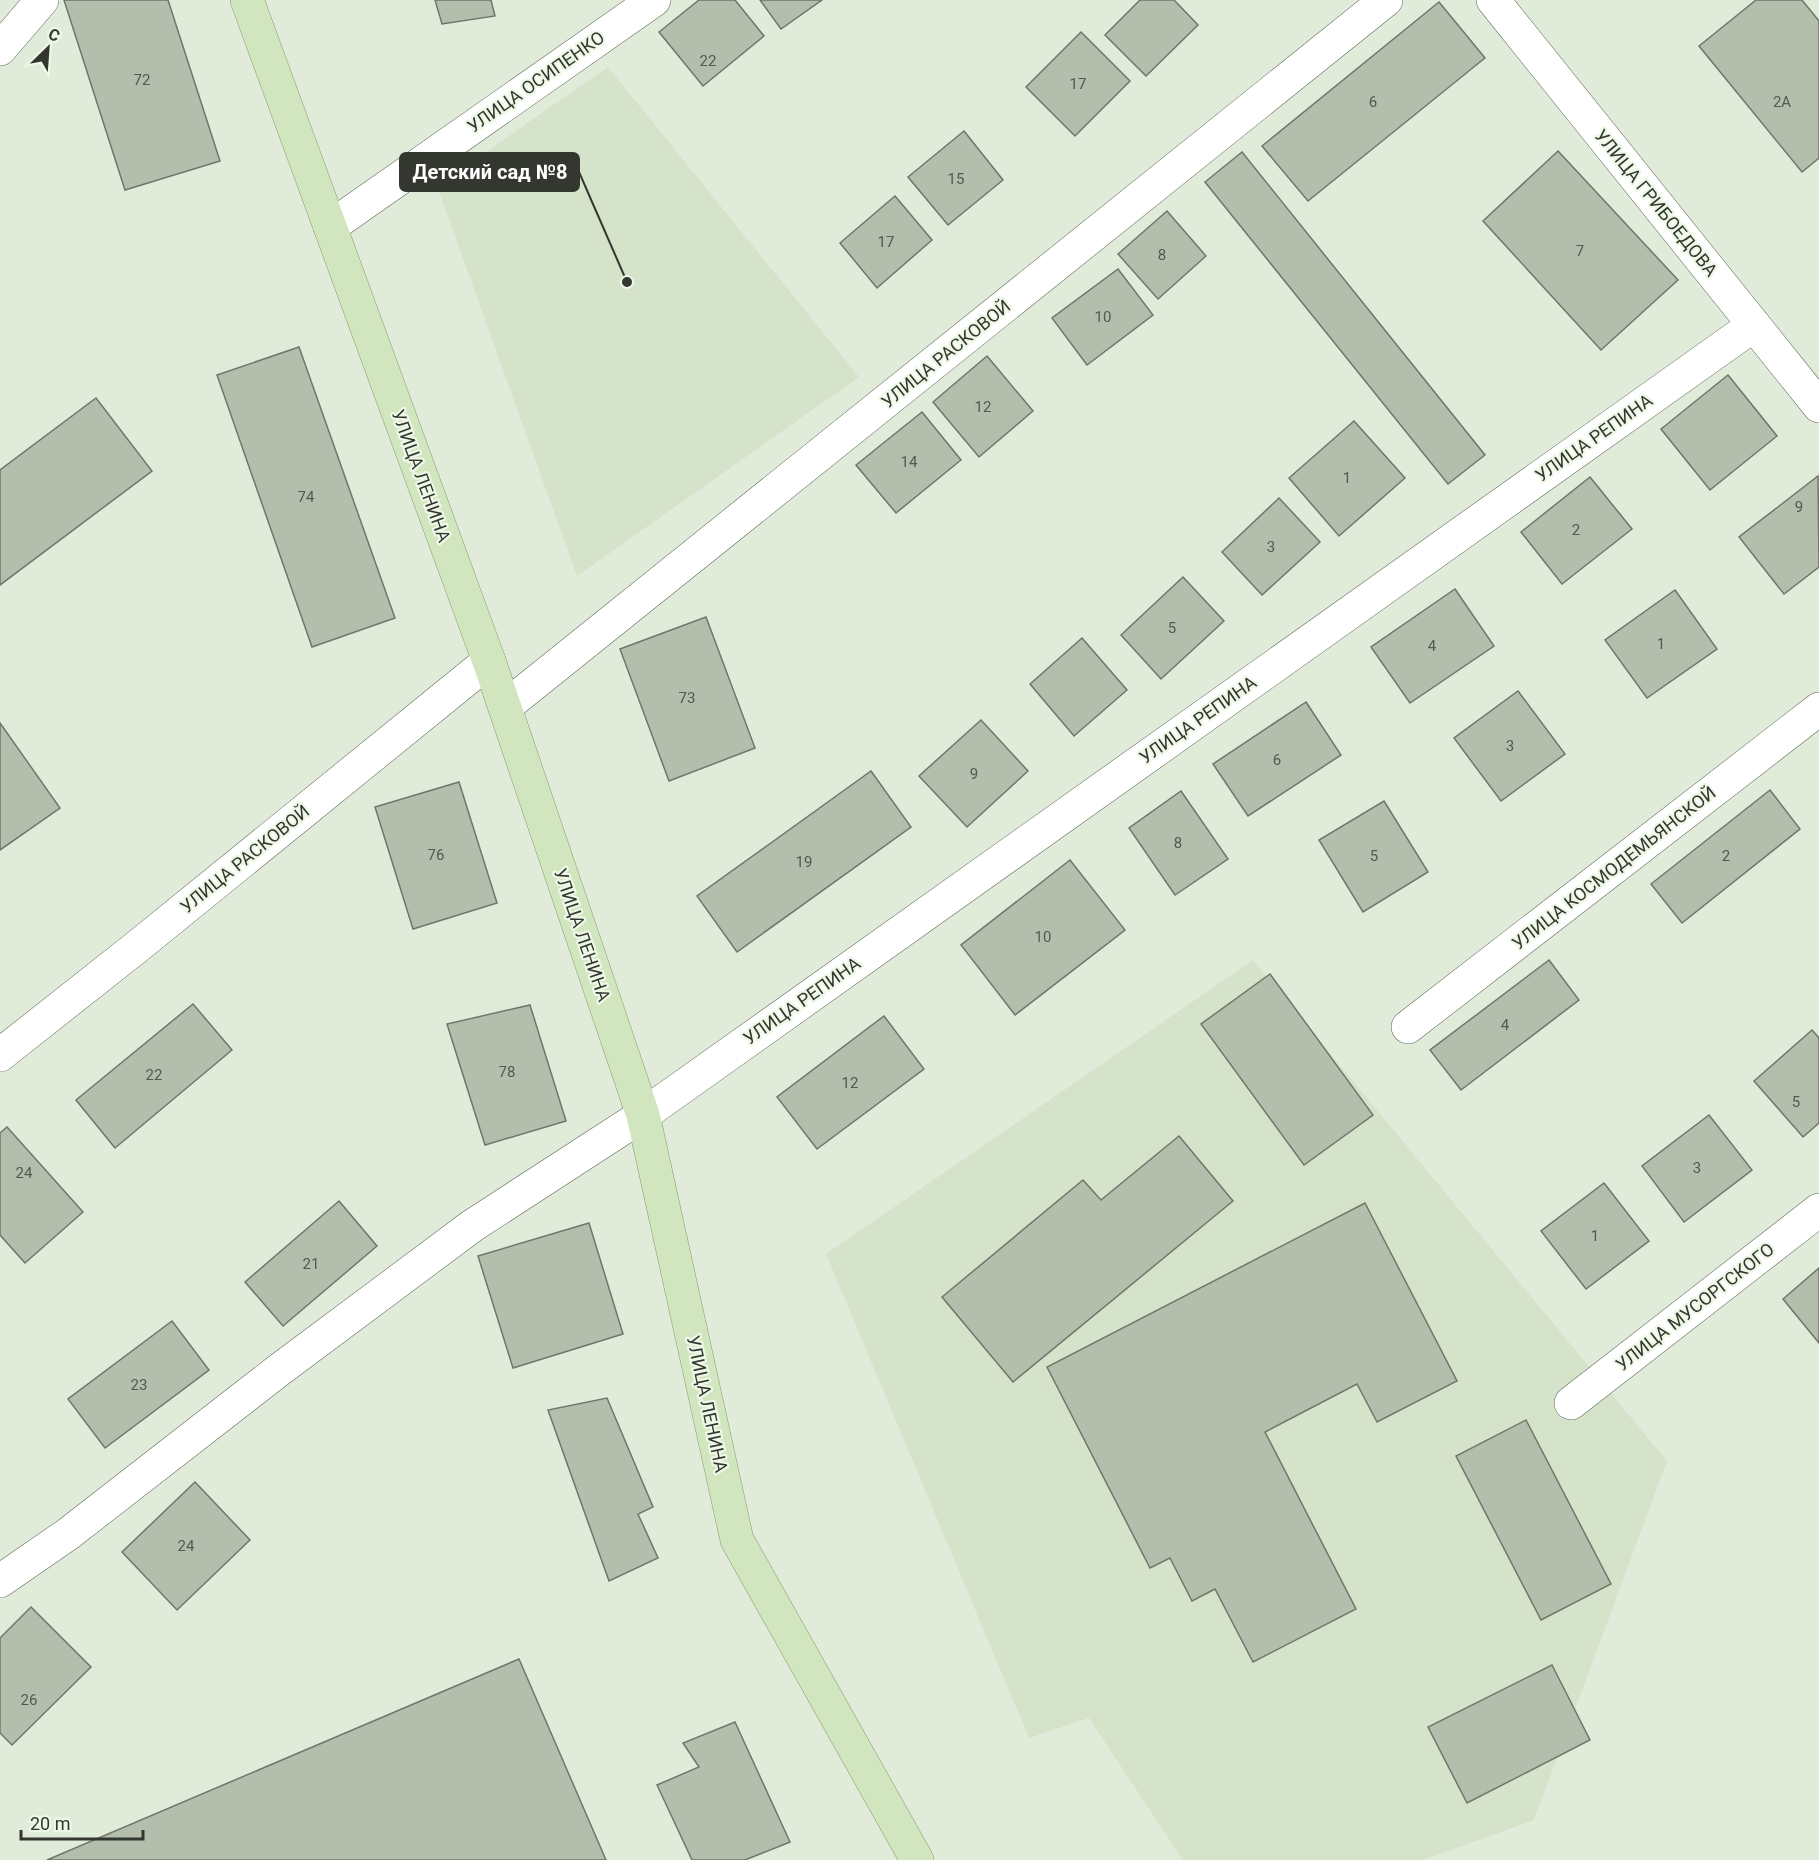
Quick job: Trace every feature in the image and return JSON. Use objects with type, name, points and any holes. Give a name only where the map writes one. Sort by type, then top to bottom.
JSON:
[{"type":"main road","name":"УЛИЦА ЛЕНИНА","points":[[247,0],[489,661],[643,1115],[737,1540],[917,1860]]},
{"type":"street","points":[[0,50],[42,0]]},
{"type":"street","name":"УЛИЦА ОСИПЕНКО","points":[[330,227],[654,0]]},
{"type":"street","name":"УЛИЦА РАСКОВОЙ","points":[[505,707],[1386,0]]},
{"type":"street","name":"УЛИЦА ГРИБОЕДОВА","points":[[1492,0],[1819,406]]},
{"type":"street","name":"УЛИЦА РЕПИНА","points":[[0,1581],[68,1534],[279,1370],[472,1226],[643,1115],[1754,325]]},
{"type":"street","name":"УЛИЦА РАСКОВОЙ","points":[[0,1055],[489,661]]},
{"type":"street","name":"УЛИЦА КОСМОДЕМЬЯНСКОЙ","points":[[1408,1027],[1819,709]]},
{"type":"street","name":"УЛИЦА МУСОРГСКОГО","points":[[1571,1403],[1819,1210]]},
{"type":"shaded area","points":[[608,67],[859,377],[577,576],[437,186]]},
{"type":"shaded area","points":[[1253,960],[1667,1461],[1534,1820],[1423,1860],[1183,1860],[1089,1718],[1029,1738],[826,1254]]},
{"type":"building","points":[[64,0],[168,0],[220,161],[125,190]]},
{"type":"building","points":[[435,0],[491,0],[495,16],[442,24]]},
{"type":"building","points":[[699,0],[735,0],[764,36],[703,86],[659,32]]},
{"type":"building","points":[[760,0],[822,0],[781,29]]},
{"type":"building","points":[[1140,0],[1174,0],[1198,25],[1146,76],[1105,35]]},
{"type":"building","points":[[1756,0],[1802,0],[1819,21],[1819,158],[1802,172],[1699,46]]},
{"type":"building","points":[[1439,2],[1485,58],[1308,201],[1262,146]]},
{"type":"building","points":[[1081,32],[1130,81],[1075,136],[1026,87]]},
{"type":"building","points":[[964,131],[1003,180],[948,225],[908,177]]},
{"type":"building","points":[[1558,151],[1678,280],[1601,350],[1483,221]]},
{"type":"building","points":[[1242,152],[1485,455],[1448,484],[1205,182]]},
{"type":"building","points":[[895,196],[932,240],[877,288],[840,243]]},
{"type":"building","points":[[1167,211],[1206,256],[1158,299],[1118,254]]},
{"type":"building","points":[[1118,269],[1153,315],[1087,365],[1052,318]]},
{"type":"building","points":[[299,347],[395,618],[312,647],[217,375]]},
{"type":"building","points":[[987,356],[1033,411],[979,457],[933,402]]},
{"type":"building","points":[[1728,375],[1777,436],[1710,490],[1661,429]]},
{"type":"building","points":[[96,398],[152,471],[0,585],[0,470]]},
{"type":"building","points":[[922,412],[961,460],[896,513],[856,465]]},
{"type":"building","points":[[1354,421],[1405,478],[1339,536],[1289,478]]},
{"type":"building","points":[[1818,476],[1819,567],[1784,594],[1739,537]]},
{"type":"building","points":[[1590,477],[1632,529],[1562,584],[1521,532]]},
{"type":"building","points":[[1279,498],[1320,542],[1262,595],[1222,552]]},
{"type":"building","points":[[1183,577],[1224,621],[1161,679],[1121,635]]},
{"type":"building","points":[[1455,589],[1494,646],[1410,703],[1371,647]]},
{"type":"building","points":[[1675,590],[1717,649],[1647,698],[1605,640]]},
{"type":"building","points":[[706,617],[755,748],[669,781],[620,649]]},
{"type":"building","points":[[1082,638],[1127,690],[1074,736],[1030,684]]},
{"type":"building","points":[[1518,691],[1565,754],[1501,801],[1454,738]]},
{"type":"building","points":[[1306,702],[1341,755],[1248,816],[1213,764]]},
{"type":"building","points":[[981,720],[1028,771],[967,827],[919,776]]},
{"type":"building","points":[[0,723],[60,808],[0,850]]},
{"type":"building","points":[[871,771],[911,827],[737,952],[697,896]]},
{"type":"building","points":[[459,782],[497,903],[413,929],[375,807]]},
{"type":"building","points":[[1770,790],[1800,829],[1682,923],[1651,884]]},
{"type":"building","points":[[1181,791],[1228,859],[1175,895],[1129,828]]},
{"type":"building","points":[[1384,801],[1428,872],[1363,912],[1319,840]]},
{"type":"building","points":[[1070,860],[1125,930],[1015,1015],[961,945]]},
{"type":"building","points":[[1549,960],[1579,1000],[1461,1090],[1430,1050]]},
{"type":"building","points":[[1270,974],[1373,1115],[1304,1165],[1201,1024]]},
{"type":"building","points":[[193,1004],[232,1050],[115,1148],[76,1100]]},
{"type":"building","points":[[530,1005],[566,1121],[485,1145],[447,1024]]},
{"type":"building","points":[[884,1016],[924,1069],[817,1149],[777,1097]]},
{"type":"building","points":[[1812,1030],[1819,1038],[1819,1123],[1803,1137],[1754,1081]]},
{"type":"building","points":[[1709,1115],[1752,1170],[1684,1222],[1642,1166]]},
{"type":"building","points":[[7,1127],[83,1212],[25,1263],[0,1235],[0,1133]]},
{"type":"building","points":[[1179,1136],[1233,1201],[1013,1382],[942,1297],[1083,1180],[1101,1200]]},
{"type":"building","points":[[1604,1183],[1649,1241],[1586,1289],[1541,1231]]},
{"type":"building","points":[[339,1201],[377,1246],[283,1326],[245,1282]]},
{"type":"building","points":[[1365,1203],[1457,1381],[1377,1422],[1357,1384],[1265,1432],[1356,1609],[1253,1662],[1215,1589],[1192,1601],[1170,1558],[1150,1568],[1047,1367]]},
{"type":"building","points":[[589,1223],[623,1334],[513,1368],[478,1256]]},
{"type":"building","points":[[1819,1268],[1819,1343],[1783,1299]]},
{"type":"building","points":[[172,1321],[209,1370],[105,1448],[68,1399]]},
{"type":"building","points":[[607,1398],[653,1507],[638,1514],[658,1558],[609,1581],[548,1410]]},
{"type":"building","points":[[1526,1420],[1611,1584],[1541,1620],[1456,1456]]},
{"type":"building","points":[[195,1482],[250,1540],[177,1610],[122,1552]]},
{"type":"building","points":[[31,1607],[91,1667],[12,1745],[0,1733],[0,1638]]},
{"type":"building","points":[[519,1659],[606,1860],[47,1860]]},
{"type":"building","points":[[1552,1665],[1590,1740],[1467,1803],[1428,1727]]},
{"type":"building","points":[[735,1722],[790,1842],[745,1860],[692,1860],[657,1785],[699,1767],[683,1743]]},
{"type":"place","name":"Детский сад №8","points":[[627,282]]}]
